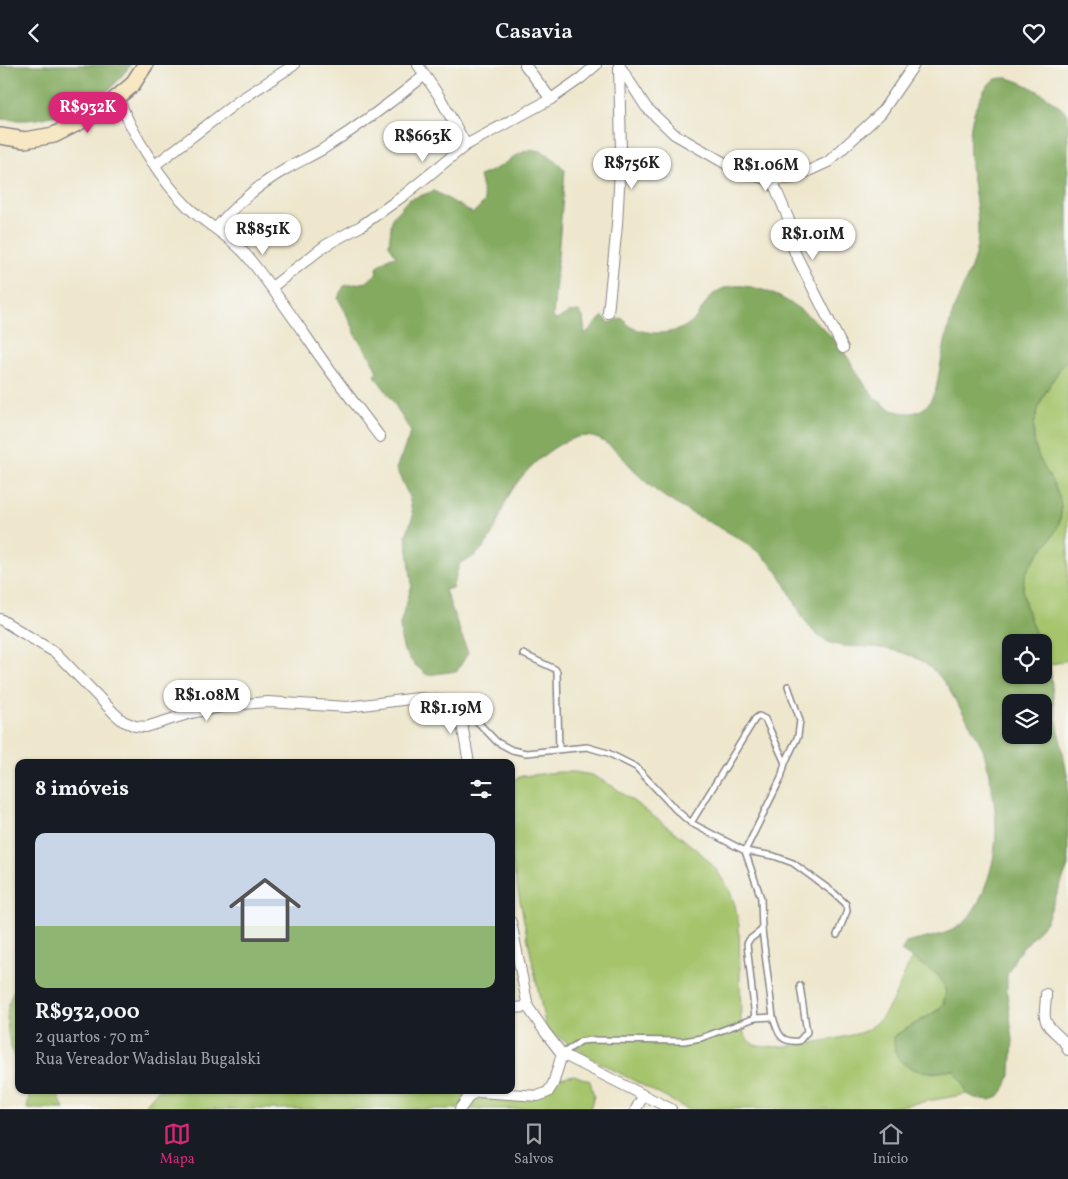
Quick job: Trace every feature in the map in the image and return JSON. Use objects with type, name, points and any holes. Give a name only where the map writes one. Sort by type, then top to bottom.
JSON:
[{"type":"main road","points":[[0,136],[26,140],[54,135],[101,111],[132,85],[145,65]]},
{"type":"street","points":[[155,165],[240,100],[294,65]]},
{"type":"street","points":[[418,65],[439,96],[466,145]]},
{"type":"street","points":[[525,65],[551,99]]},
{"type":"street","points":[[272,287],[326,245],[361,226],[403,196],[466,145],[551,99],[596,65]]},
{"type":"street","points":[[619,65],[646,107],[674,133],[742,173],[772,180],[793,178],[828,162],[881,113],[914,65]]},
{"type":"street","points":[[608,313],[617,225],[621,160],[619,65]]},
{"type":"street","points":[[216,228],[228,214],[258,188],[284,170],[320,151],[368,120],[425,75]]},
{"type":"street","points":[[118,97],[126,119],[155,165],[188,207],[216,228],[246,255],[272,287],[311,344],[380,437]]},
{"type":"street","points":[[772,180],[789,220],[791,242],[795,253],[843,348]]},
{"type":"street","points":[[0,619],[56,653],[114,713],[123,721],[135,726],[146,727],[191,713],[230,705],[268,702],[347,707],[418,698],[458,702],[468,759]]},
{"type":"street","points":[[515,942],[528,1007],[562,1054],[671,1109]]},
{"type":"street","points":[[1046,994],[1045,1019],[1049,1026],[1065,1041],[1068,1050]]},
{"type":"street","points":[[515,1008],[528,1007]]},
{"type":"street","points":[[508,1094],[538,1096],[548,1092],[553,1084],[562,1054]]},
{"type":"street","points":[[460,1109],[473,1094]]},
{"type":"street","points":[[636,1109],[643,1096]]},
{"type":"lane","points":[[523,653],[555,669],[557,673],[559,749]]},
{"type":"lane","points":[[788,686],[800,720],[798,736],[785,763],[781,778],[745,851],[761,899],[762,930],[773,1017],[779,1034],[791,1042],[799,1041],[807,1032],[800,986]]},
{"type":"lane","points":[[458,702],[497,741],[512,750],[526,753],[587,747],[608,753],[636,767],[675,809],[691,823],[745,851],[774,856],[793,863],[846,904],[847,911],[837,935]]},
{"type":"lane","points":[[691,823],[754,719],[758,716],[766,719],[785,763]]},
{"type":"lane","points":[[755,1018],[747,944],[749,939],[762,930]]},
{"type":"lane","points":[[562,1054],[581,1041],[684,1041],[701,1038],[755,1018],[773,1017]]},
{"type":"green space","points":[[0,65],[131,65],[113,86],[89,102],[51,116],[22,120],[0,119]]},
{"type":"green space","points":[[1008,78],[1033,88],[1068,114],[1068,358],[1052,382],[1039,407],[1034,434],[1041,462],[1060,501],[1060,519],[1056,530],[1029,567],[1025,577],[1023,588],[1025,601],[1036,634],[1002,634],[1002,684],[1052,684],[1054,706],[1068,780],[1068,866],[1046,922],[1016,956],[1007,975],[1007,992],[1013,1040],[1011,1072],[1006,1087],[997,1098],[989,1100],[975,1098],[967,1094],[962,1081],[953,1070],[930,1072],[908,1067],[897,1056],[894,1046],[894,1036],[937,1011],[943,1005],[946,992],[944,984],[938,975],[901,951],[906,943],[948,932],[965,921],[976,906],[984,889],[995,846],[995,807],[988,767],[983,751],[971,726],[941,678],[919,660],[904,653],[871,647],[842,646],[822,639],[809,627],[778,573],[758,552],[743,541],[662,495],[647,483],[608,444],[589,436],[578,437],[558,445],[530,468],[509,495],[496,526],[483,548],[471,558],[460,563],[452,588],[445,590],[468,653],[457,671],[427,675],[413,663],[404,651],[400,624],[412,585],[406,535],[413,516],[409,496],[396,469],[411,432],[391,398],[375,376],[377,372],[371,358],[356,336],[338,298],[344,286],[367,282],[376,274],[378,266],[389,258],[396,256],[389,245],[392,218],[408,200],[434,191],[473,213],[485,201],[479,176],[523,152],[541,151],[565,170],[553,318],[557,320],[569,312],[579,311],[583,317],[585,334],[603,316],[610,323],[622,318],[640,331],[665,333],[688,325],[718,291],[735,286],[753,287],[787,301],[822,327],[841,348],[877,400],[895,411],[917,412],[925,407],[936,389],[950,321],[975,255],[978,235],[970,157],[970,137],[973,118],[980,98],[987,86],[995,79]]},
{"type":"green space","points":[[1068,358],[1068,660],[1052,664],[1052,634],[1036,634],[1031,623],[1023,588],[1029,567],[1050,539],[1060,519],[1060,501],[1041,462],[1034,434],[1039,407],[1052,382]]},
{"type":"green space","points":[[558,772],[592,775],[614,787],[672,830],[703,855],[715,868],[729,889],[735,905],[739,926],[741,1021],[744,1034],[750,1042],[761,1046],[789,1046],[840,1038],[862,1032],[875,1024],[886,1011],[912,957],[938,975],[944,985],[945,1000],[935,1011],[894,1036],[932,1073],[953,1070],[962,1081],[967,1094],[884,1109],[687,1109],[591,1058],[546,1029],[515,877],[515,779],[522,776]]},
{"type":"green space","points":[[15,989],[15,1059],[7,1025],[9,1002]]},
{"type":"green space","points":[[574,1075],[590,1081],[594,1096],[590,1109],[142,1109],[155,1094],[527,1094],[559,1078]]},
{"type":"green space","points":[[28,1094],[58,1094],[64,1109],[27,1109]]}]
